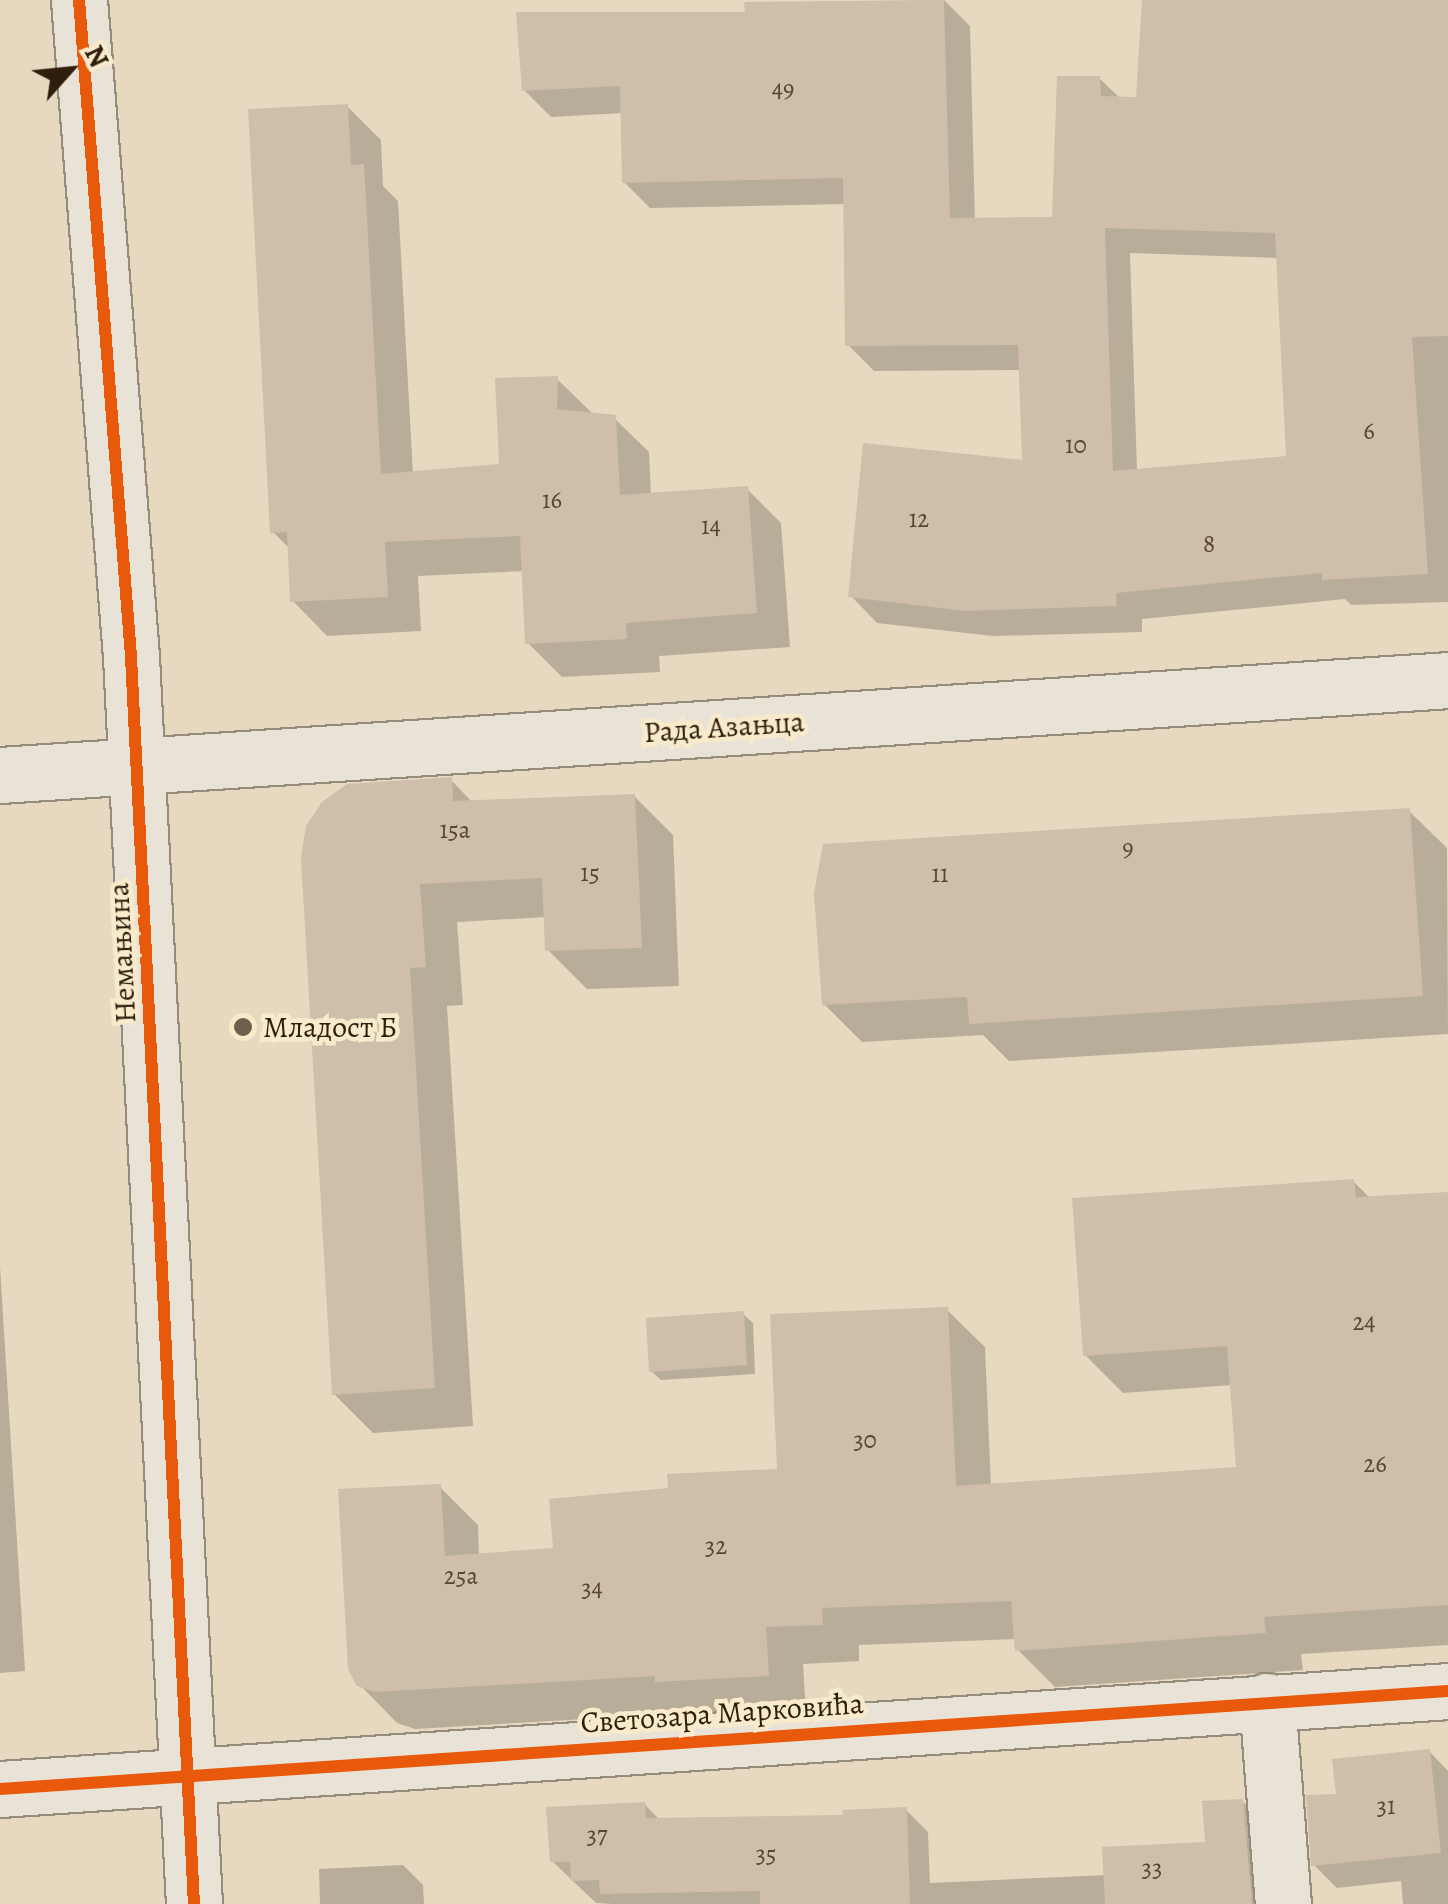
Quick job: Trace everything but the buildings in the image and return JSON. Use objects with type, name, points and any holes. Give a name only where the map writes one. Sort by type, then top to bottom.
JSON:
[{"type":"street","name":"Немањина","points":[[80,0],[135,766],[194,1904]]},
{"type":"street","name":"Рада Азањца","points":[[0,776],[1448,680]]},
{"type":"street","name":"Светозара Марковића","points":[[0,1789],[1448,1691]]},
{"type":"street","points":[[1267,1701],[1283,1904]]},
{"type":"cycle path","points":[[79,0],[131,657],[194,1904]]},
{"type":"cycle path","points":[[0,1789],[1448,1691]]},
{"type":"place","name":"Младост Б","points":[[243,1027]]}]
